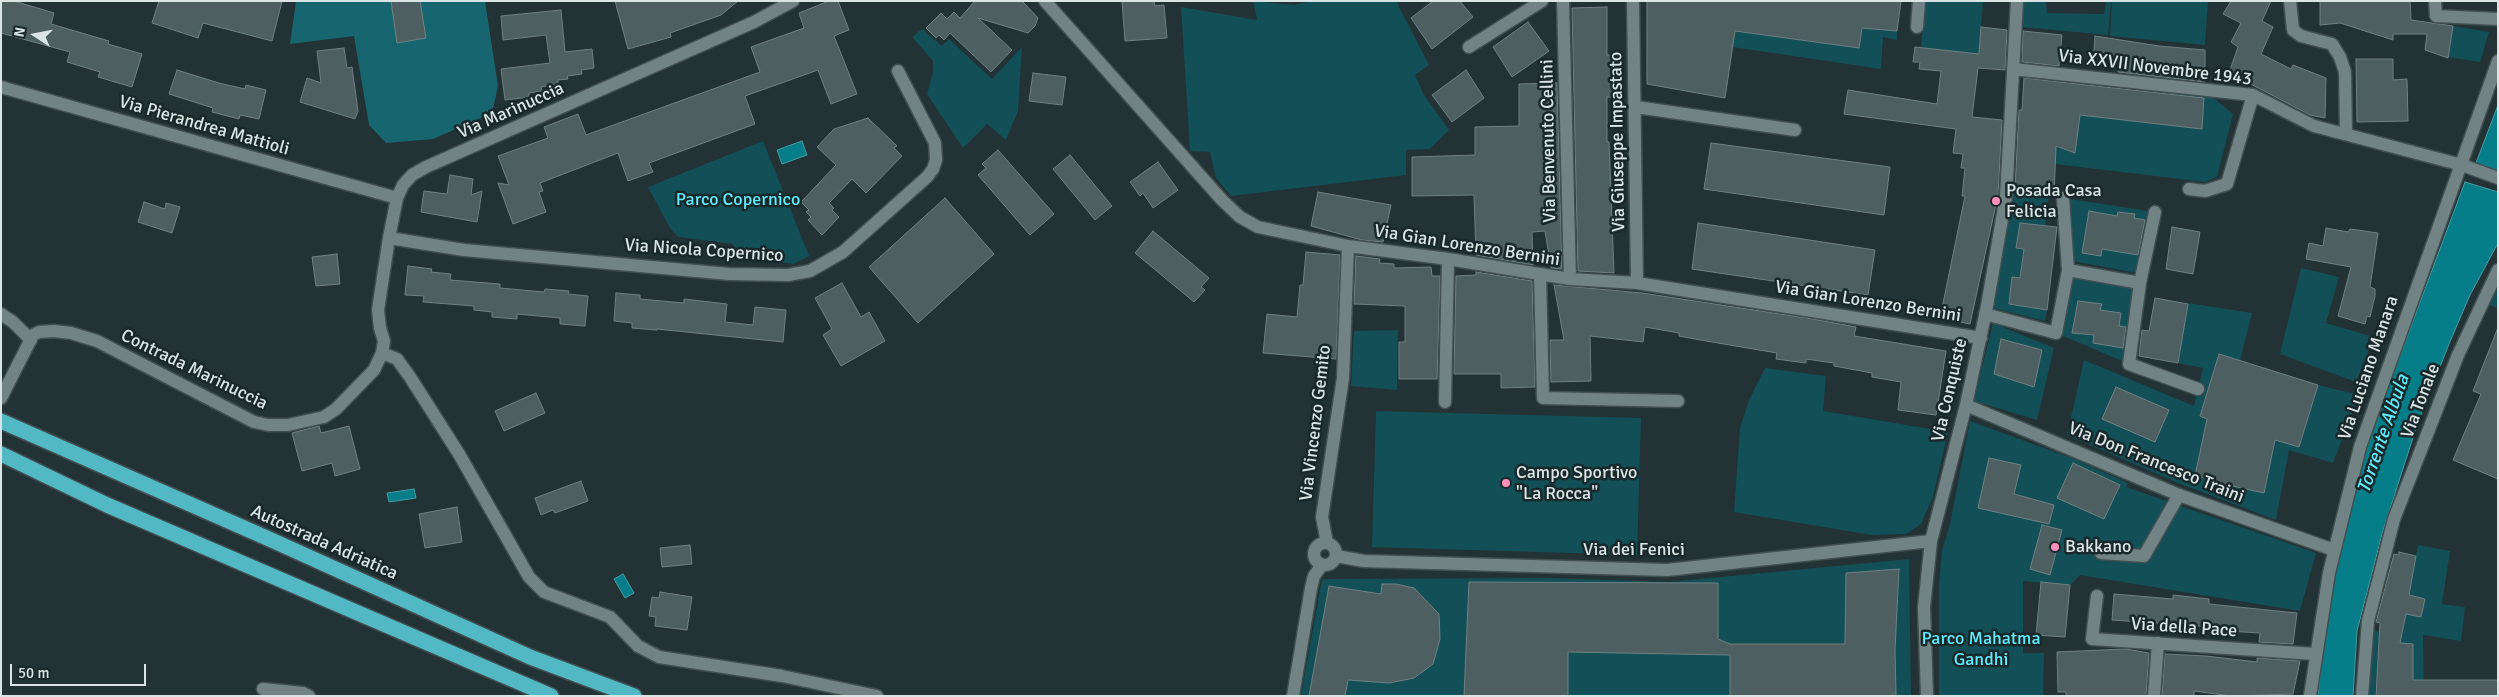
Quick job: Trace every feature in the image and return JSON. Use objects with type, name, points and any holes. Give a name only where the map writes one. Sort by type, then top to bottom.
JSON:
[{"type":"highway","name":"Autostrada Adriatica","points":[[1,421],[267,538],[530,657],[634,696]]},
{"type":"highway","points":[[1,454],[107,506],[551,696]]},
{"type":"street","name":"Via Marinuccia","points":[[382,354],[384,341],[378,310],[397,198],[408,179],[426,166],[793,1]]},
{"type":"street","name":"Via Gian Lorenzo Bernini","points":[[1045,1],[1235,213],[1252,224],[1268,230],[1348,246],[1448,259],[1570,280],[1637,282],[1981,338]]},
{"type":"street","points":[[1469,47],[1542,1]]},
{"type":"street","name":"Via Benvenuto Cellini","points":[[1563,1],[1570,280]]},
{"type":"street","name":"Via Giuseppe Impastato","points":[[1633,1],[1637,282]]},
{"type":"street","points":[[1917,27],[1919,1]]},
{"type":"street","name":"Via Conquiste","points":[[1927,696],[1924,607],[1931,541],[1981,338],[2006,196],[2017,1]]},
{"type":"street","points":[[2290,1],[2293,30],[2301,36],[2332,44],[2340,57],[2344,72],[2346,134]]},
{"type":"street","points":[[2435,1],[2436,16],[2498,19]]},
{"type":"street","name":"Via Luciano Manara","points":[[2310,696],[2315,654],[2334,550],[2353,471],[2370,416],[2498,61]]},
{"type":"street","name":"Via XXVII Novembre 1943","points":[[2013,69],[2253,95],[2314,126],[2462,165],[2498,178]]},
{"type":"street","name":"Via Nicola Copernico","points":[[389,238],[448,248],[729,274],[788,275],[810,271],[843,252],[927,177],[933,169],[936,153],[935,143],[898,71]]},
{"type":"street","name":"Via Pierandrea Mattioli","points":[[1,87],[397,198]]},
{"type":"street","points":[[2190,189],[2206,191],[2227,184],[2253,95]]},
{"type":"street","points":[[1636,107],[1795,130]]},
{"type":"street","points":[[1985,314],[2056,333],[2068,270],[2063,198]]},
{"type":"street","points":[[2155,212],[2140,283],[2129,364],[2198,389]]},
{"type":"street","name":"Via Vincenzo Gemito","points":[[1327,543],[1322,517],[1343,378],[1348,246]]},
{"type":"street","points":[[1445,402],[1448,259]]},
{"type":"street","points":[[2068,270],[2140,283]]},
{"type":"street","name":"Via Tonale","points":[[2362,696],[2368,621],[2394,520],[2458,355],[2498,270]]},
{"type":"street","points":[[1540,275],[1543,398],[1678,401]]},
{"type":"street","points":[[1,314],[13,322],[31,340],[1,398]]},
{"type":"street","name":"Contrada Marinuccia","points":[[31,340],[39,332],[45,331],[71,333],[89,338],[248,419],[261,424],[277,426],[299,424],[330,413],[374,370],[382,354]]},
{"type":"street","points":[[382,354],[397,359],[410,377],[459,454],[529,577],[544,592],[610,617],[638,646],[659,657],[782,676],[877,696]]},
{"type":"street","name":"Via Don Francesco Traini","points":[[1966,405],[2179,495],[2334,550]]},
{"type":"street","points":[[2101,554],[2144,556],[2179,495]]},
{"type":"street","name":"Via dei Fenici","points":[[1336,556],[1364,561],[1667,570],[1931,541]]},
{"type":"street","points":[[1327,543],[1335,549],[1336,556],[1330,564],[1322,565],[1316,562],[1314,552],[1317,546],[1327,543]]},
{"type":"street","points":[[1293,696],[1311,588],[1314,576],[1322,565]]},
{"type":"street","name":"Via della Pace","points":[[2097,596],[2092,639],[2315,654]]},
{"type":"street","points":[[2154,696],[2158,643]]},
{"type":"street","points":[[263,689],[303,693],[309,696]]},
{"type":"green space","points":[[1253,1],[1294,5],[1312,1],[1396,1],[1429,65],[1415,75],[1424,95],[1449,130],[1430,149],[1406,150],[1406,175],[1231,196],[1216,178],[1210,152],[1190,151],[1181,7],[1257,20]]},
{"type":"green space","points":[[1925,1],[1983,1],[1979,55],[1921,48]]},
{"type":"green space","points":[[2024,1],[2046,1],[2047,13],[2104,14],[2106,1],[2111,1],[2108,35],[2022,27]]},
{"type":"green space","points":[[2112,1],[2208,1],[2205,45],[2110,36]]},
{"type":"green space","points":[[2453,26],[2489,32],[2480,62],[2448,57]]},
{"type":"green space","points":[[1862,28],[1897,31],[1897,40],[1883,37],[1881,69],[1732,47],[1735,31],[1859,48]]},
{"type":"green space","points":[[922,29],[942,46],[949,39],[992,79],[1022,47],[1018,111],[1006,140],[987,124],[963,148],[927,94],[933,72],[933,61],[912,37]]},
{"type":"green space","points":[[2163,91],[2210,95],[2233,114],[2217,177],[2205,182],[2055,164],[2056,146],[2074,153],[2080,115],[2159,122]]},
{"type":"green space","name":"Parco Copernico","points":[[763,141],[809,256],[794,264],[733,257],[733,244],[678,237],[670,228],[648,187]]},
{"type":"green space","points":[[2014,189],[2049,196],[2045,226],[2020,223],[2016,248],[2024,249],[2020,278],[2012,278],[2009,304],[2047,310],[2045,321],[1993,308]]},
{"type":"green space","points":[[2063,198],[2155,212],[2142,274],[2067,260]]},
{"type":"green space","points":[[2301,268],[2339,277],[2326,323],[2374,337],[2356,382],[2280,354]]},
{"type":"green space","points":[[2068,270],[2140,283],[2129,364],[2056,333]]},
{"type":"green space","points":[[2498,270],[2498,308],[2482,303]]},
{"type":"green space","points":[[2188,303],[2252,313],[2240,361],[2219,355],[2200,416],[2299,447],[2318,385],[2359,395],[2333,463],[2289,450],[2276,520],[2178,483],[2067,435],[2084,360],[2194,406],[2203,368],[2178,363]]},
{"type":"green space","points":[[1993,323],[2054,348],[2037,420],[1974,401]]},
{"type":"green space","points":[[1398,330],[1397,390],[1351,386],[1354,331]]},
{"type":"green space","points":[[1765,368],[1826,376],[1823,411],[1948,432],[1933,497],[1921,524],[1906,534],[1872,535],[1734,512],[1740,428],[1749,400]]},
{"type":"green space","name":"Campo Sportivo \"La Rocca\"","points":[[1376,411],[1641,418],[1637,555],[1372,547]]},
{"type":"green space","name":"Parco Mahatma Gandhi","points":[[1970,421],[2074,459],[2128,483],[2126,487],[2316,553],[2300,611],[2080,575],[2070,585],[2023,581],[2023,653],[2044,653],[2043,696],[1939,696],[1939,583],[1942,551],[1950,524]]},
{"type":"green space","points":[[2418,545],[2450,551],[2442,604],[2465,607],[2461,641],[2423,635],[2424,696],[2417,682],[2376,683],[2375,696],[2369,696],[2372,631],[2402,633],[2406,614],[2421,616],[2424,599],[2403,594],[2411,582]],"holes":[[[2379,644],[2413,644],[2412,676],[2377,676]]]},
{"type":"green space","points":[[1909,559],[1911,696],[1301,696],[1322,579],[1549,578],[1669,582]]},
{"type":"shaded area","points":[[296,1],[485,1],[498,86],[492,113],[433,139],[386,143],[369,125],[354,36],[290,44]]},
{"type":"water","points":[[2498,105],[2498,172],[2476,163]]},
{"type":"water","points":[[802,141],[807,155],[782,164],[777,150]]},
{"type":"water","name":"Torrente Albula","points":[[2465,182],[2498,192],[2498,243],[2470,295],[2449,344],[2418,422],[2382,534],[2357,631],[2353,696],[2318,696],[2325,626],[2347,513],[2361,460]]},
{"type":"water","points":[[414,489],[416,498],[389,502],[387,493]]},
{"type":"water","points":[[623,574],[634,593],[625,598],[614,579]]},
{"type":"building","points":[[1,1],[14,1],[54,13],[51,24],[109,41],[108,44],[142,54],[132,87],[98,77],[100,72],[67,62],[70,52],[1,33]]},
{"type":"building","points":[[159,1],[282,1],[272,41],[203,23],[198,38],[152,23]]},
{"type":"building","points":[[391,1],[420,1],[426,38],[397,43]]},
{"type":"building","points":[[615,1],[738,1],[721,15],[670,33],[671,37],[628,49]]},
{"type":"building","points":[[829,1],[838,1],[849,30],[834,36],[857,94],[831,104],[818,70],[745,96],[755,124],[649,163],[653,172],[628,181],[618,153],[540,183],[543,191],[539,192],[546,212],[513,224],[498,183],[509,185],[498,156],[548,138],[544,127],[578,114],[586,135],[760,72],[751,47],[804,28],[799,13]]},
{"type":"building","points":[[975,1],[1022,1],[1038,18],[1035,26],[1028,33],[978,18],[1012,50],[991,72],[950,33],[944,40],[939,35],[936,38],[926,28],[941,13],[947,19],[954,12],[960,18]]},
{"type":"building","points":[[1122,1],[1154,1],[1155,6],[1164,5],[1167,38],[1125,41]]},
{"type":"building","points":[[1433,1],[1460,1],[1473,17],[1432,49],[1411,18]]},
{"type":"building","points":[[1647,1],[1901,1],[1897,31],[1862,28],[1859,48],[1735,31],[1725,98],[1647,84]]},
{"type":"building","points":[[2231,1],[2271,1],[2262,21],[2273,27],[2261,54],[2291,69],[2293,65],[2326,78],[2325,118],[2310,115],[2243,80],[2230,70],[2238,47],[2231,42],[2241,23],[2223,14]]},
{"type":"building","points":[[2320,1],[2410,1],[2411,20],[2453,26],[2448,58],[2425,50],[2427,34],[2393,34],[2393,40],[2340,23],[2320,25]]},
{"type":"building","points":[[1607,7],[1607,55],[1613,55],[1614,97],[1607,97],[1607,142],[1609,142],[1614,273],[1578,271],[1572,8]]},
{"type":"building","points":[[561,10],[565,52],[592,49],[594,68],[581,70],[582,74],[567,76],[568,79],[558,80],[558,84],[541,87],[542,91],[529,93],[529,97],[505,100],[501,69],[550,63],[546,35],[503,40],[501,16]]},
{"type":"building","points":[[1528,22],[1549,51],[1512,77],[1493,47]]},
{"type":"building","points":[[1981,27],[2007,30],[2005,70],[1978,68],[1972,117],[2002,120],[1998,195],[1970,324],[1940,318],[1965,196],[1962,196],[1965,168],[1961,168],[1963,154],[1953,153],[1956,129],[1844,114],[1848,90],[1937,104],[1941,71],[1919,69],[1920,62],[1913,62],[1915,47],[1979,54]]},
{"type":"building","points":[[2023,31],[2062,35],[2059,66],[2022,62]]},
{"type":"building","points":[[2095,36],[2159,46],[2205,50],[2205,82],[2118,72],[2120,56],[2094,51]]},
{"type":"building","points":[[344,48],[347,68],[352,67],[358,111],[355,119],[300,102],[307,78],[321,83],[317,51]]},
{"type":"building","points":[[2356,59],[2393,59],[2393,80],[2407,79],[2408,121],[2357,122]]},
{"type":"building","points":[[177,70],[245,89],[246,85],[266,90],[259,119],[240,115],[239,119],[212,112],[213,108],[169,94]]},
{"type":"building","points":[[1466,70],[1484,98],[1452,122],[1432,95]]},
{"type":"building","points":[[1033,73],[1066,77],[1062,105],[1029,101]]},
{"type":"building","points":[[2024,78],[2204,98],[2202,129],[2080,115],[2075,153],[2056,146],[2054,196],[2015,189],[2019,110],[2022,110]]},
{"type":"building","points":[[1557,83],[1562,269],[1551,268],[1545,231],[1532,232],[1533,265],[1476,255],[1474,195],[1412,196],[1412,157],[1475,155],[1475,127],[1519,126],[1519,84]]},
{"type":"building","points":[[868,118],[897,146],[894,148],[902,156],[866,193],[852,179],[829,203],[834,208],[832,210],[839,217],[822,235],[808,220],[811,217],[806,212],[809,210],[801,202],[836,165],[817,147],[834,129]]},
{"type":"building","points":[[1711,143],[1890,167],[1884,215],[1704,189]]},
{"type":"building","points":[[998,150],[1054,214],[1030,235],[978,175],[986,168],[982,164]]},
{"type":"building","points":[[1070,155],[1112,206],[1095,220],[1053,169]]},
{"type":"building","points":[[1158,162],[1178,190],[1153,208],[1143,193],[1140,196],[1130,182]]},
{"type":"building","points":[[450,175],[473,179],[471,195],[482,191],[477,222],[421,212],[424,191],[447,194]]},
{"type":"building","points":[[1318,192],[1391,205],[1383,242],[1362,240],[1311,226]]},
{"type":"building","points":[[945,198],[994,254],[918,323],[869,267]]},
{"type":"building","points":[[144,202],[165,209],[166,203],[180,207],[172,233],[138,222]]},
{"type":"building","points":[[2089,211],[2117,216],[2118,212],[2135,214],[2134,218],[2145,220],[2138,255],[2102,249],[2101,256],[2082,253]]},
{"type":"building","points":[[1698,223],[1875,250],[1868,295],[1692,269]]},
{"type":"building","points":[[2020,223],[2057,227],[2047,310],[2009,304],[2012,277],[2020,278],[2024,249],[2016,248]]},
{"type":"building","points":[[2172,227],[2200,232],[2193,274],[2166,269]]},
{"type":"building","points":[[2326,228],[2348,232],[2350,229],[2378,233],[2370,287],[2375,289],[2375,296],[2370,317],[2367,316],[2365,324],[2338,316],[2351,267],[2306,259],[2309,243],[2323,246]]},
{"type":"building","points":[[1153,231],[1209,278],[1201,287],[1205,290],[1194,302],[1135,253]]},
{"type":"building","points":[[1306,252],[1340,255],[1336,359],[1263,353],[1267,314],[1297,317],[1300,285],[1303,285]]},
{"type":"building","points":[[337,254],[340,284],[316,286],[312,257]]},
{"type":"building","points":[[1356,256],[1380,259],[1379,263],[1394,264],[1394,268],[1431,267],[1432,276],[1440,276],[1437,379],[1399,379],[1399,342],[1405,342],[1405,306],[1354,304]]},
{"type":"building","points":[[408,266],[432,269],[431,272],[451,274],[450,280],[500,284],[500,288],[544,292],[545,289],[569,291],[568,294],[588,296],[585,326],[560,324],[560,318],[517,314],[517,319],[492,317],[492,312],[474,310],[474,306],[423,302],[424,296],[405,295]]},
{"type":"building","points":[[1476,272],[1532,281],[1535,387],[1501,388],[1501,374],[1454,374],[1456,276],[1476,275]]},
{"type":"building","points":[[842,283],[861,317],[869,312],[885,341],[841,366],[823,335],[832,329],[815,298]]},
{"type":"building","points":[[1554,285],[1642,293],[1813,319],[1856,327],[1854,336],[1946,351],[1936,415],[1898,410],[1901,382],[1872,377],[1872,373],[1834,366],[1834,363],[1806,359],[1806,363],[1776,359],[1777,353],[1679,336],[1679,333],[1645,327],[1643,342],[1590,336],[1591,381],[1551,382],[1550,340],[1564,340]]},
{"type":"building","points":[[616,293],[640,295],[640,299],[684,303],[684,299],[727,304],[725,322],[753,325],[755,307],[786,310],[783,342],[632,328],[632,323],[614,321]]},
{"type":"building","points":[[2155,298],[2188,304],[2178,363],[2139,356],[2142,330],[2149,331]]},
{"type":"building","points":[[2078,301],[2102,304],[2100,310],[2121,313],[2119,326],[2126,327],[2123,348],[2093,343],[2094,335],[2072,333]]},
{"type":"building","points":[[2497,330],[2498,479],[2453,460],[2481,394],[2473,391]]},
{"type":"building","points":[[2001,339],[2042,350],[2034,387],[1994,374]]},
{"type":"building","points":[[2219,354],[2318,385],[2299,447],[2275,440],[2264,493],[2195,476],[2207,419],[2200,416]]},
{"type":"building","points":[[2116,387],[2169,410],[2155,442],[2102,419]]},
{"type":"building","points":[[536,393],[545,413],[504,431],[495,411]]},
{"type":"building","points":[[319,426],[321,433],[349,426],[360,469],[335,476],[332,463],[302,471],[292,433]]},
{"type":"building","points":[[1989,458],[2021,465],[2014,494],[2054,505],[2049,524],[1978,508]]},
{"type":"building","points":[[2073,463],[2120,485],[2104,519],[2057,498]]},
{"type":"building","points":[[581,481],[588,501],[555,513],[553,510],[541,515],[535,498]]},
{"type":"building","points":[[457,507],[462,542],[425,548],[419,514]]},
{"type":"building","points":[[2042,525],[2062,530],[2050,575],[2030,569]]},
{"type":"building","points":[[690,545],[692,564],[662,567],[660,548]]},
{"type":"building","points":[[2399,552],[2416,556],[2409,595],[2425,599],[2421,617],[2406,614],[2400,643],[2413,644],[2413,680],[2498,680],[2498,696],[2376,696],[2380,623],[2376,622],[2394,554],[2399,555]]},
{"type":"building","points":[[1899,569],[1895,650],[1896,696],[1730,696],[1730,655],[1568,652],[1568,696],[1464,696],[1469,582],[1718,583],[1718,639],[1730,644],[1845,644],[1846,573]]},
{"type":"building","points":[[2041,582],[2070,585],[2065,637],[2036,635]]},
{"type":"building","points":[[1382,584],[1396,584],[1414,588],[1439,614],[1440,639],[1433,664],[1414,678],[1389,683],[1348,680],[1345,696],[1309,696],[1329,586],[1381,594]]},
{"type":"building","points":[[660,592],[692,597],[687,630],[655,626],[656,617],[649,616],[652,597],[659,598]]},
{"type":"building","points":[[2114,594],[2173,599],[2173,595],[2209,599],[2209,604],[2297,613],[2293,644],[2259,642],[2260,633],[2227,631],[2227,628],[2112,620]]},
{"type":"building","points":[[2126,649],[2149,653],[2146,696],[2066,696],[2066,692],[2058,692],[2057,652]]},
{"type":"building","points":[[2165,654],[2206,656],[2257,662],[2257,658],[2300,661],[2293,694],[2231,696],[2194,691],[2194,696],[2162,696]]},
{"type":"place","name":"Posada Casa Felicia","points":[[1996,201]]},
{"type":"place","name":"Campo Sportivo \"La Rocca\"","points":[[1506,483]]},
{"type":"place","name":"Bakkano","points":[[2055,547]]}]
